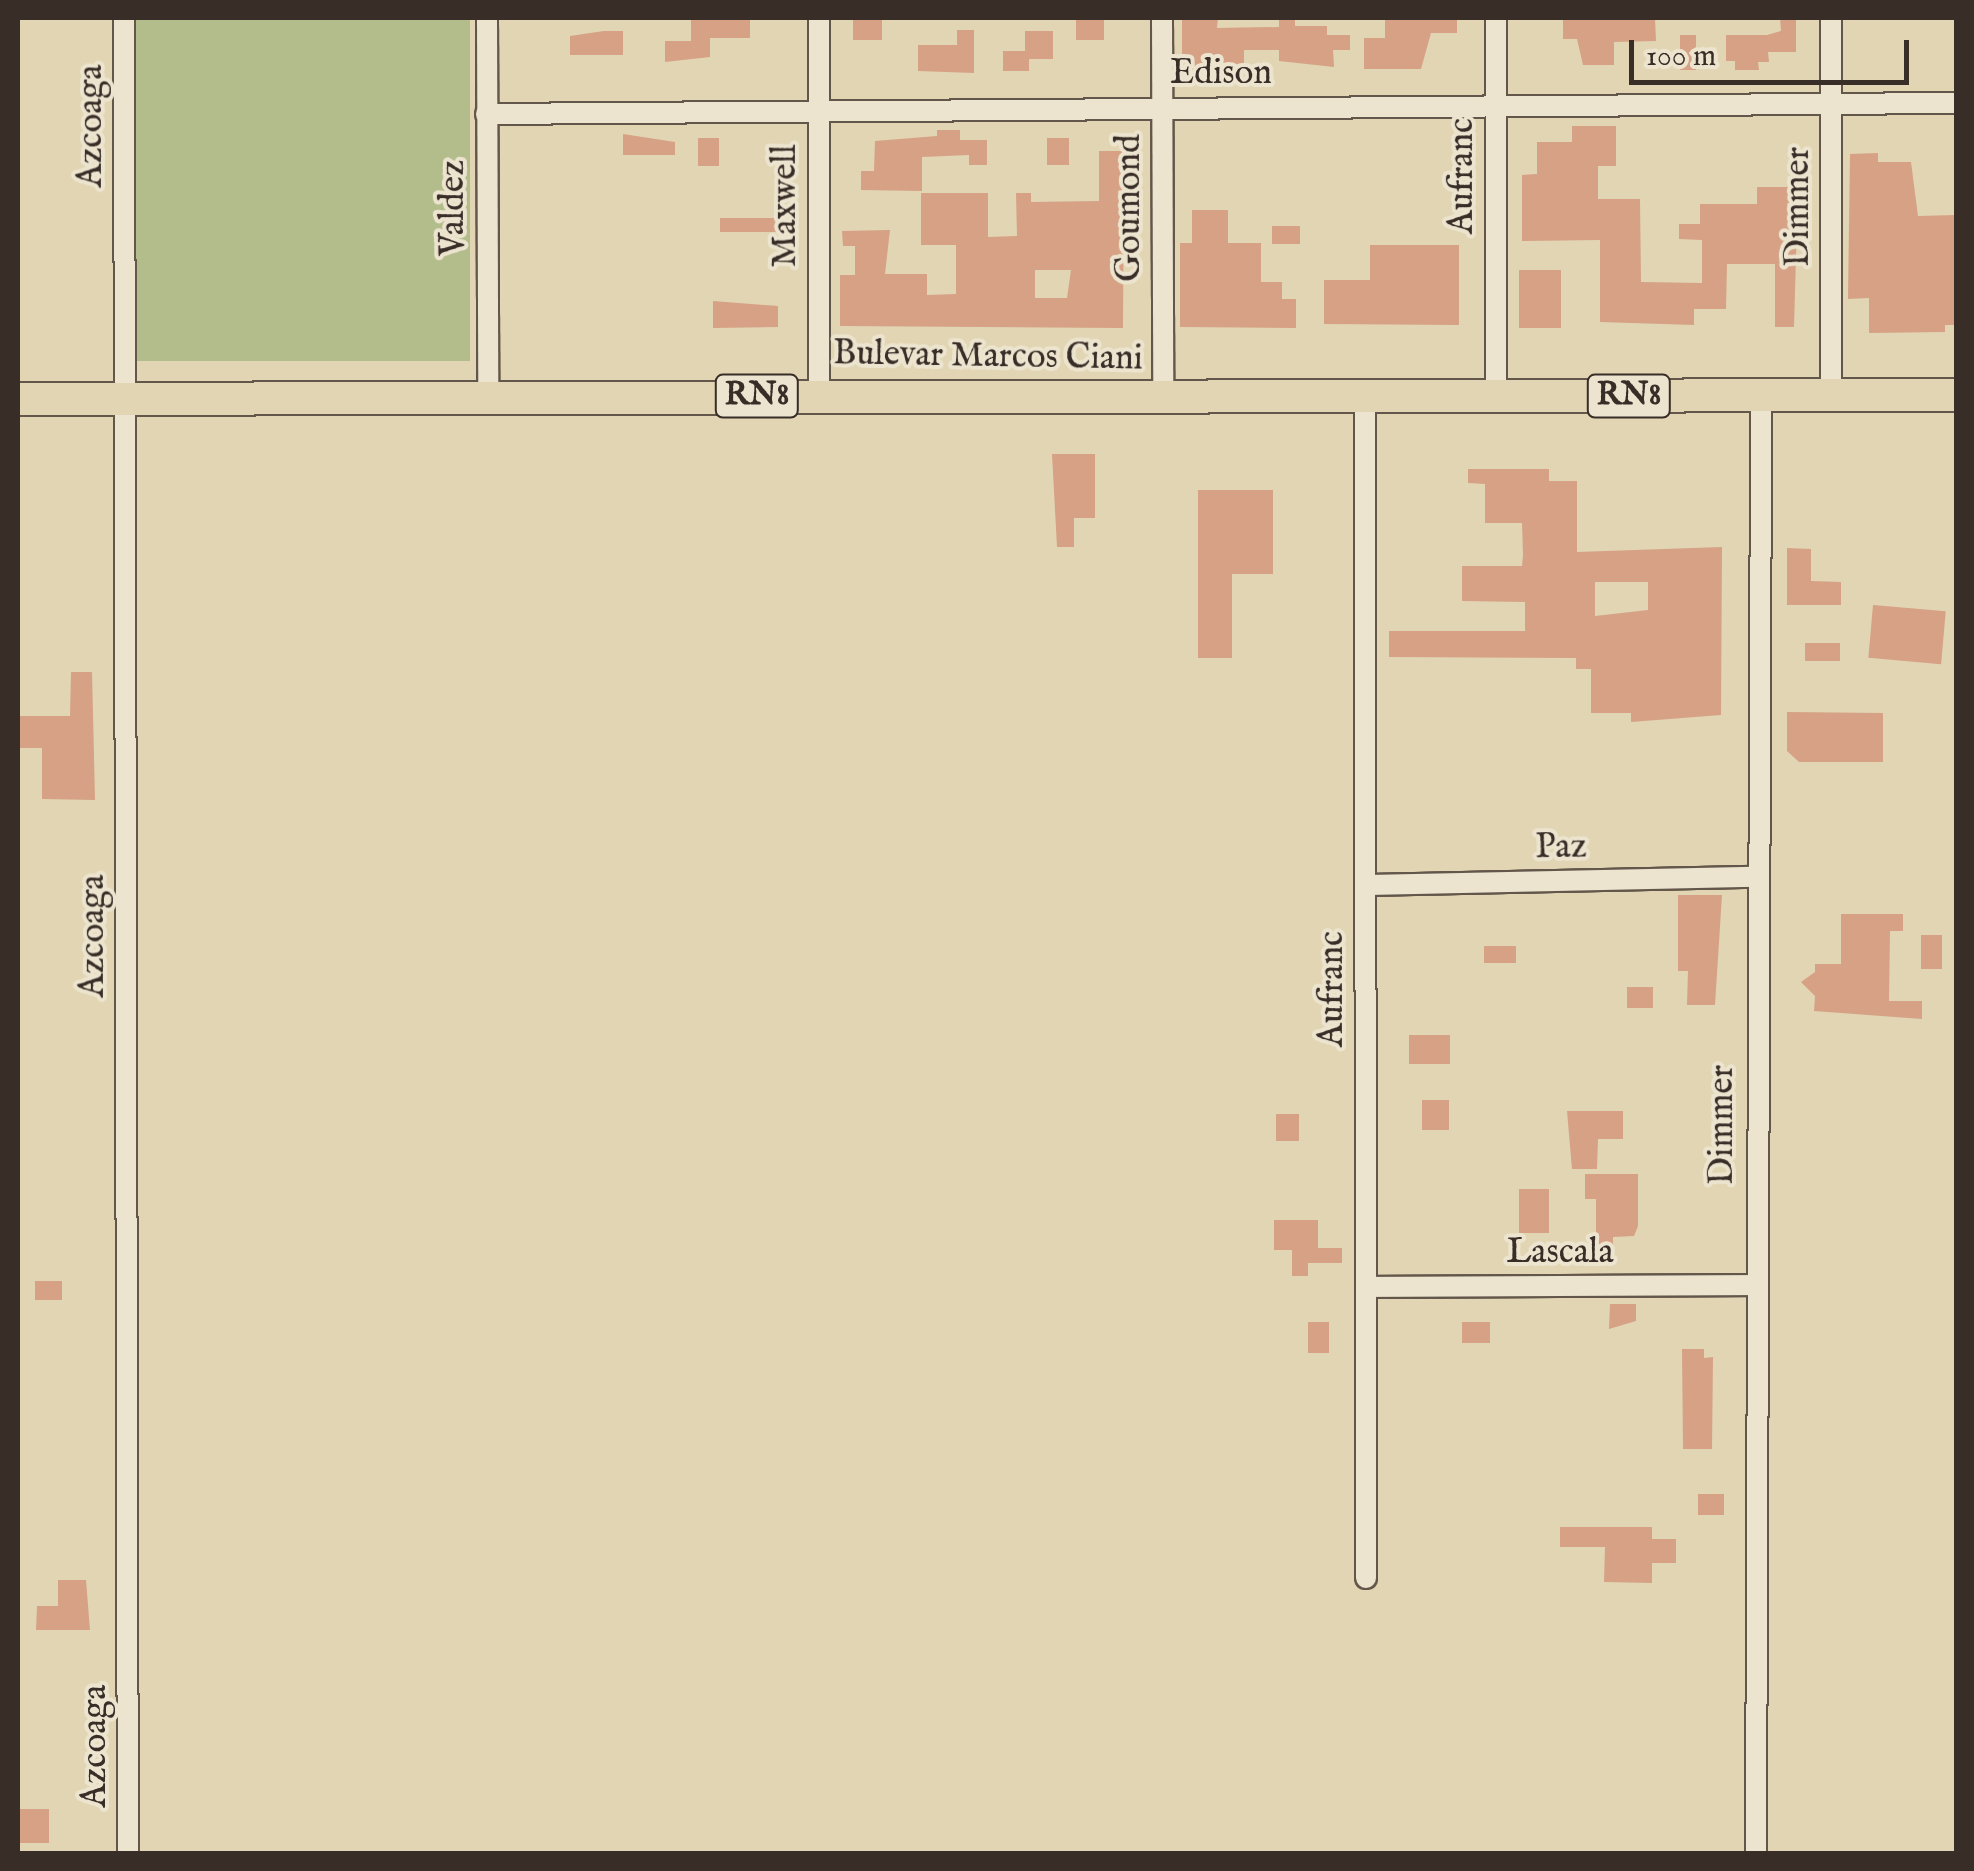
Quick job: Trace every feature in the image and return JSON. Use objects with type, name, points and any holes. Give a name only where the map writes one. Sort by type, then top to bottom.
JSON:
[{"type":"highway","name":"Bulevar Marcos Ciani","points":[[18,400],[818,395],[1365,400],[1496,395],[1956,395]]},
{"type":"street","name":"Azcoaga","points":[[124,18],[128,1854]]},
{"type":"street","name":"Valdez","points":[[487,18],[488,398]]},
{"type":"street","name":"Maxwell","points":[[818,395],[819,18]]},
{"type":"street","name":"Goumond","points":[[1162,18],[1163,399]]},
{"type":"street","name":"Aufranc","points":[[1496,18],[1496,395]]},
{"type":"street","name":"Dimmer","points":[[1831,18],[1831,396]]},
{"type":"street","name":"Edison","points":[[486,114],[1956,103]]},
{"type":"street","name":"Dimmer","points":[[1756,1854],[1761,397]]},
{"type":"street","name":"Aufranc","points":[[1365,400],[1366,1578]]},
{"type":"street","name":"Paz","points":[[1366,885],[1757,877]]},
{"type":"street","name":"Lascala","points":[[1366,1287],[1755,1285]]},
{"type":"green space","points":[[136,18],[470,18],[470,361],[136,361]]},
{"type":"building","points":[[691,18],[750,18],[750,38],[710,38],[710,57],[665,62],[665,41],[691,41]]},
{"type":"building","points":[[853,18],[882,18],[882,40],[853,40]]},
{"type":"building","points":[[1076,18],[1104,18],[1104,40],[1076,40]]},
{"type":"building","points":[[1182,18],[1218,18],[1217,28],[1279,27],[1279,18],[1295,18],[1295,26],[1327,26],[1327,35],[1350,35],[1350,50],[1333,50],[1334,67],[1279,61],[1279,50],[1244,50],[1244,63],[1182,71]]},
{"type":"building","points":[[1385,18],[1457,18],[1457,33],[1431,33],[1421,69],[1364,69],[1364,38],[1385,38]]},
{"type":"building","points":[[1563,18],[1655,19],[1656,41],[1614,42],[1614,65],[1583,65],[1577,39],[1563,39]]},
{"type":"building","points":[[1780,18],[1796,18],[1796,52],[1768,52],[1769,62],[1758,62],[1759,70],[1735,70],[1735,61],[1726,61],[1726,35],[1781,31]]},
{"type":"building","points":[[957,30],[974,30],[974,73],[918,71],[918,45],[957,45]]},
{"type":"building","points":[[623,31],[623,55],[570,55],[570,36]]},
{"type":"building","points":[[1025,31],[1053,31],[1053,59],[1029,59],[1029,71],[1003,71],[1003,51],[1025,51]]},
{"type":"building","points":[[1680,35],[1696,35],[1696,70],[1680,70]]},
{"type":"building","points":[[1572,126],[1616,126],[1616,166],[1598,166],[1598,199],[1640,199],[1641,282],[1702,283],[1702,240],[1679,239],[1679,224],[1700,224],[1700,204],[1757,204],[1757,187],[1798,187],[1794,327],[1775,327],[1775,264],[1727,264],[1726,309],[1694,309],[1694,325],[1600,322],[1600,240],[1522,241],[1522,175],[1537,174],[1537,142],[1572,142]]},
{"type":"building","points":[[937,130],[960,130],[960,140],[987,140],[987,165],[969,165],[969,155],[922,157],[922,191],[861,190],[861,171],[874,171],[875,141],[937,136]]},
{"type":"building","points":[[623,134],[675,142],[675,155],[623,155]]},
{"type":"building","points":[[698,138],[719,138],[719,166],[698,166]]},
{"type":"building","points":[[1047,138],[1069,138],[1069,165],[1047,165]]},
{"type":"building","points":[[1099,151],[1124,151],[1123,328],[840,326],[840,275],[855,275],[855,246],[843,246],[842,231],[890,230],[885,274],[927,274],[927,295],[956,294],[956,245],[921,245],[921,193],[988,193],[988,237],[1017,236],[1016,193],[1031,193],[1031,202],[1099,201]],"holes":[[[1035,270],[1071,270],[1067,298],[1035,298]]]},
{"type":"building","points":[[1878,153],[1878,162],[1911,162],[1918,216],[1956,215],[1956,325],[1945,325],[1945,332],[1869,333],[1869,298],[1848,299],[1850,154]]},
{"type":"building","points":[[1192,210],[1228,210],[1228,243],[1261,243],[1261,282],[1282,282],[1282,299],[1296,299],[1296,328],[1180,327],[1180,243],[1192,243]]},
{"type":"building","points":[[720,218],[776,218],[776,232],[720,232]]},
{"type":"building","points":[[1272,226],[1300,226],[1300,244],[1272,244]]},
{"type":"building","points":[[1370,245],[1459,245],[1459,325],[1324,324],[1324,280],[1370,280]]},
{"type":"building","points":[[1519,270],[1561,270],[1561,328],[1519,328]]},
{"type":"building","points":[[713,301],[778,306],[778,327],[713,328]]},
{"type":"building","points":[[1052,454],[1095,454],[1095,518],[1074,518],[1074,547],[1057,547]]},
{"type":"building","points":[[1468,469],[1549,469],[1549,481],[1577,481],[1577,552],[1722,547],[1721,715],[1631,722],[1631,713],[1591,713],[1591,669],[1576,669],[1576,658],[1389,657],[1389,631],[1525,631],[1525,602],[1462,601],[1462,566],[1522,566],[1523,555],[1522,523],[1485,523],[1485,484],[1468,483]],"holes":[[[1595,582],[1648,582],[1648,610],[1595,616]]]},
{"type":"building","points":[[1198,490],[1273,490],[1273,574],[1232,574],[1232,658],[1198,658]]},
{"type":"building","points":[[1787,548],[1811,549],[1811,581],[1841,582],[1841,605],[1787,605]]},
{"type":"building","points":[[1873,605],[1946,611],[1941,664],[1868,658]]},
{"type":"building","points":[[1805,643],[1840,643],[1840,661],[1805,661]]},
{"type":"building","points":[[71,672],[92,672],[95,800],[42,799],[42,748],[18,748],[18,716],[70,716]]},
{"type":"building","points":[[1787,712],[1883,713],[1883,762],[1799,762],[1787,751]]},
{"type":"building","points":[[1678,895],[1722,895],[1715,1005],[1687,1005],[1688,971],[1678,971]]},
{"type":"building","points":[[1841,914],[1903,914],[1903,931],[1890,931],[1889,1001],[1922,1001],[1922,1019],[1814,1011],[1815,996],[1801,982],[1815,972],[1815,964],[1841,964]]},
{"type":"building","points":[[1921,935],[1942,935],[1942,969],[1921,969]]},
{"type":"building","points":[[1484,946],[1516,946],[1516,963],[1484,963]]},
{"type":"building","points":[[1627,987],[1653,987],[1653,1008],[1627,1008]]},
{"type":"building","points":[[1409,1035],[1450,1035],[1450,1064],[1409,1064]]},
{"type":"building","points":[[1422,1100],[1449,1100],[1449,1130],[1422,1130]]},
{"type":"building","points":[[1567,1111],[1623,1111],[1623,1139],[1598,1139],[1597,1169],[1572,1169]]},
{"type":"building","points":[[1276,1114],[1299,1114],[1299,1141],[1276,1141]]},
{"type":"building","points":[[1585,1174],[1638,1174],[1638,1226],[1634,1236],[1613,1237],[1613,1251],[1596,1251],[1596,1199],[1585,1199]]},
{"type":"building","points":[[1519,1189],[1549,1189],[1549,1233],[1519,1233]]},
{"type":"building","points":[[1274,1220],[1318,1220],[1318,1248],[1342,1248],[1342,1263],[1308,1263],[1308,1276],[1292,1276],[1292,1250],[1274,1250]]},
{"type":"building","points":[[35,1281],[62,1281],[62,1300],[35,1300]]},
{"type":"building","points":[[1610,1304],[1636,1304],[1636,1321],[1609,1329]]},
{"type":"building","points":[[1308,1322],[1329,1322],[1329,1353],[1308,1353]]},
{"type":"building","points":[[1462,1322],[1490,1322],[1490,1343],[1462,1343]]},
{"type":"building","points":[[1682,1349],[1704,1349],[1704,1358],[1713,1357],[1712,1449],[1683,1449]]},
{"type":"building","points":[[1698,1494],[1724,1494],[1724,1515],[1698,1515]]},
{"type":"building","points":[[1560,1527],[1652,1527],[1652,1539],[1676,1539],[1676,1563],[1652,1563],[1652,1583],[1604,1582],[1605,1547],[1560,1547]]},
{"type":"building","points":[[58,1580],[86,1580],[90,1630],[36,1630],[37,1606],[58,1606]]},
{"type":"building","points":[[19,1809],[49,1809],[49,1843],[19,1843]]}]
